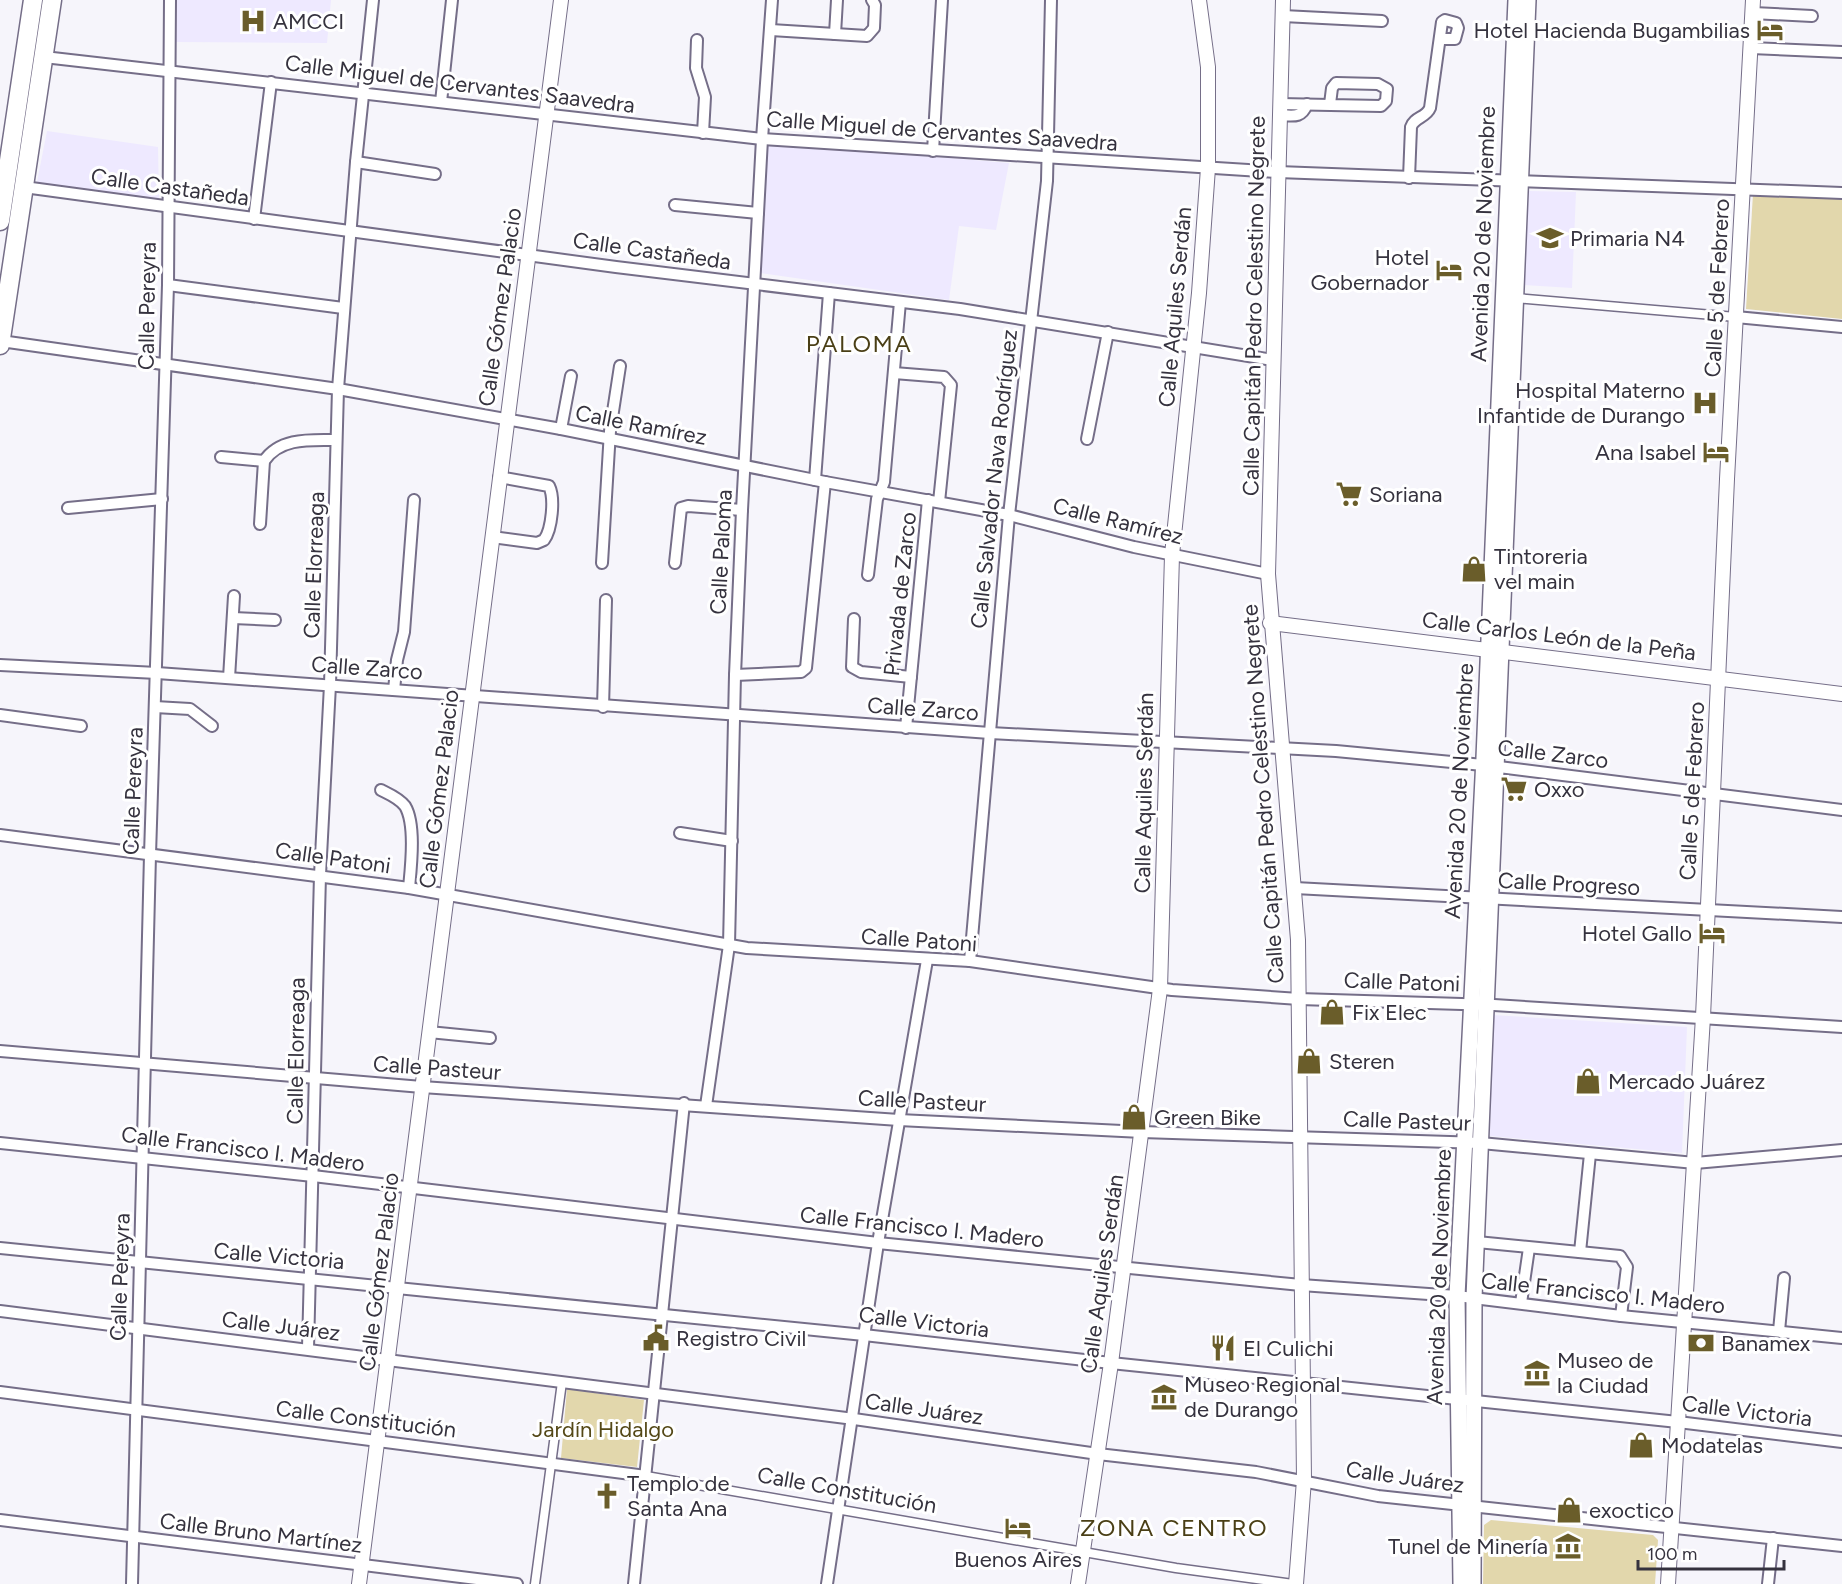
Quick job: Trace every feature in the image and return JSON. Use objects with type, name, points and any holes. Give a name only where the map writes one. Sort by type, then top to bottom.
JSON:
[{"type":"main road","points":[[0,221],[33,0]]},
{"type":"main road","points":[[0,343],[52,0]]},
{"type":"main road","name":"Avenida 20 de Noviembre","points":[[1495,651],[1516,298],[1514,181],[1516,0]]},
{"type":"main road","name":"Avenida 20 de Noviembre","points":[[1461,1584],[1466,1506],[1465,1399],[1457,1296],[1465,1142],[1478,1004],[1514,181],[1528,0]]},
{"type":"main road","name":"Avenida 20 de Noviembre","points":[[1465,1399],[1478,1242],[1481,1143],[1478,1004]]},
{"type":"main road","name":"Avenida 20 de Noviembre","points":[[1466,1506],[1473,1584]]},
{"type":"street","name":"Calle Pereyra","points":[[132,1584],[150,855],[168,285],[167,71],[170,0]]},
{"type":"street","name":"Calle Elorreaga","points":[[308,1348],[320,876],[330,685],[338,389],[356,162],[373,0]]},
{"type":"street","points":[[441,102],[452,0]]},
{"type":"street","name":"Calle Gómez Palacio","points":[[359,1584],[561,0]]},
{"type":"street","name":"Calle Paloma","points":[[706,1106],[729,945],[734,716],[738,675],[742,510],[762,139],[772,0]]},
{"type":"street","points":[[834,34],[837,0]]},
{"type":"street","points":[[771,30],[870,35],[874,28],[875,5],[872,0]]},
{"type":"street","points":[[933,151],[942,0]]},
{"type":"street","name":"Calle Salvador Nava Rodríguez","points":[[970,961],[1009,515],[1048,158],[1051,0]]},
{"type":"street","name":"Calle Aquiles Serdán","points":[[1078,1584],[1111,1363],[1160,989],[1172,555],[1194,346],[1208,168],[1208,78],[1199,0]]},
{"type":"street","name":"Calle Capitán Pedro Celestino Negrete","points":[[1283,0],[1268,574],[1270,623],[1294,888],[1299,999],[1304,1480],[1295,1584]]},
{"type":"street","points":[[1753,6],[1812,16]]},
{"type":"street","name":"Calle 5 de Febrero","points":[[1668,1584],[1703,1017],[1753,6]]},
{"type":"street","points":[[1283,16],[1382,21]]},
{"type":"street","points":[[1409,178],[1411,127],[1415,120],[1426,114],[1430,108],[1440,39]]},
{"type":"street","points":[[698,40],[696,68],[705,97],[703,133]]},
{"type":"street","points":[[1751,48],[1842,52]]},
{"type":"street","name":"Calle Miguel de Cervantes Saavedra","points":[[44,57],[762,139],[1278,172],[1842,193]]},
{"type":"street","points":[[255,219],[271,82]]},
{"type":"street","points":[[1280,110],[1299,116],[1304,112],[1307,104],[1330,105],[1381,106],[1386,101],[1387,89],[1378,84],[1336,83],[1332,88],[1330,105]]},
{"type":"street","points":[[356,162],[435,174]]},
{"type":"street","name":"Calle Castañeda","points":[[24,187],[754,284],[1030,318],[1273,360]]},
{"type":"street","points":[[675,205],[758,213]]},
{"type":"street","points":[[168,285],[343,308]]},
{"type":"street","points":[[738,675],[805,670],[815,590],[829,293]]},
{"type":"street","points":[[1516,298],[1842,327]]},
{"type":"street","points":[[868,575],[877,499],[884,482],[900,302]]},
{"type":"street","points":[[1087,439],[1108,332]]},
{"type":"street","name":"Calle Ramírez","points":[[0,343],[166,363],[338,389],[506,418],[820,481],[1009,515],[1172,555],[1268,574]]},
{"type":"street","points":[[602,563],[609,438],[620,366]]},
{"type":"street","name":"Privada de Zarco","points":[[894,373],[939,376],[948,380],[951,390],[934,501],[906,728]]},
{"type":"street","points":[[561,429],[571,376]]},
{"type":"street","points":[[260,524],[264,461],[276,449],[294,442],[336,440]]},
{"type":"street","points":[[221,457],[264,461]]},
{"type":"street","points":[[492,537],[537,543],[544,540],[548,532],[552,494],[549,486],[499,477]]},
{"type":"street","points":[[69,508],[162,499]]},
{"type":"street","points":[[394,690],[397,660],[404,632],[414,500]]},
{"type":"street","points":[[675,563],[681,508],[688,506],[742,510]]},
{"type":"street","points":[[229,678],[234,596]]},
{"type":"street","points":[[603,707],[606,600]]},
{"type":"street","points":[[233,618],[275,620]]},
{"type":"street","points":[[854,619],[852,667],[861,672],[911,676]]},
{"type":"street","name":"Calle Carlos León de la Peña","points":[[1270,623],[1842,694]]},
{"type":"street","name":"Calle Zarco","points":[[0,665],[330,685],[990,734],[1166,745],[1282,748],[1490,766],[1842,810]]},
{"type":"street","points":[[155,706],[190,709],[212,726]]},
{"type":"street","points":[[0,716],[81,726]]},
{"type":"street","points":[[381,790],[394,797],[406,808],[411,854],[409,888]]},
{"type":"street","points":[[680,833],[732,841]]},
{"type":"street","name":"Calle Patoni","points":[[0,835],[409,888],[729,945],[927,960],[970,961],[1121,981],[1160,989],[1299,999],[1478,1004],[1842,1027]]},
{"type":"street","name":"Calle Progreso","points":[[1294,888],[1842,917]]},
{"type":"street","points":[[827,1584],[854,1419],[878,1243],[927,960]]},
{"type":"street","points":[[429,1032],[490,1038]]},
{"type":"street","name":"Calle Pasteur","points":[[0,1051],[422,1087],[684,1103],[899,1120],[1142,1132],[1465,1142],[1695,1163],[1842,1150]]},
{"type":"street","points":[[634,1584],[684,1103]]},
{"type":"street","name":"Calle Francisco I. Madero","points":[[0,1143],[313,1176],[878,1243],[1301,1285],[1457,1296],[1622,1316],[1842,1338]]},
{"type":"street","points":[[1580,1252],[1590,1155]]},
{"type":"street","points":[[1478,1242],[1612,1254],[1626,1262],[1622,1316]]},
{"type":"street","name":"Calle Victoria","points":[[0,1248],[398,1286],[1111,1363],[1302,1381],[1842,1442]]},
{"type":"street","points":[[1521,1303],[1529,1248]]},
{"type":"street","points":[[1779,1331],[1784,1278]]},
{"type":"street","name":"Calle Juárez","points":[[0,1311],[308,1348],[654,1395],[854,1419],[1098,1454],[1304,1480],[1378,1496],[1842,1546]]},
{"type":"street","points":[[535,1584],[562,1382]]},
{"type":"street","name":"Calle Constitución","points":[[0,1392],[552,1462],[1084,1550],[1176,1568],[1295,1584]]},
{"type":"street","name":"Calle Bruno Martínez","points":[[0,1520],[517,1584]]},
{"type":"street","points":[[1768,1584],[1773,1538]]},
{"type":"shaded area","name":"AMCCI","points":[[177,0],[331,0],[327,43],[176,42]]},
{"type":"shaded area","points":[[47,131],[158,147],[159,201],[37,182]]},
{"type":"shaded area","points":[[768,143],[1009,163],[996,230],[959,226],[949,300],[761,273]]},
{"type":"shaded area","name":"Primaria N4","points":[[1529,191],[1576,192],[1572,288],[1524,285]]},
{"type":"shaded area","name":"Mercado Juárez","points":[[1492,1015],[1687,1027],[1682,1153],[1490,1136]]},
{"type":"green space","points":[[1753,194],[1842,198],[1842,319],[1746,309]]},
{"type":"green space","name":"Jardín Hidalgo","points":[[567,1389],[644,1400],[637,1467],[561,1458]]},
{"type":"green space","points":[[1491,1520],[1653,1535],[1658,1540],[1655,1584],[1483,1584],[1484,1525]]},
{"type":"place","name":"AMCCI","points":[[253,21]]},
{"type":"place","name":"Hotel Hacienda Bugambilias","points":[[1770,30]]},
{"type":"place","name":"Primaria N4","points":[[1550,238]]},
{"type":"place","name":"Hotel Gobernador","points":[[1449,270]]},
{"type":"place","name":"Hospital Materno Infantide de Durango","points":[[1705,403]]},
{"type":"place","name":"Ana Isabel","points":[[1716,452]]},
{"type":"place","name":"Soriana","points":[[1349,494]]},
{"type":"place","name":"Tintoreria vel main","points":[[1474,569]]},
{"type":"place","name":"Oxxo","points":[[1514,789]]},
{"type":"place","name":"Hotel Gallo","points":[[1712,933]]},
{"type":"place","name":"Fix Elec","points":[[1332,1012]]},
{"type":"place","name":"Steren","points":[[1309,1061]]},
{"type":"place","name":"Mercado Juárez","points":[[1588,1081]]},
{"type":"place","name":"Green Bike","points":[[1134,1117]]},
{"type":"place","name":"Registro Civil","points":[[656,1338]]},
{"type":"place","name":"Banamex","points":[[1701,1343]]},
{"type":"place","name":"El Culichi","points":[[1223,1348]]},
{"type":"place","name":"Museo de la Ciudad","points":[[1537,1373]]},
{"type":"place","name":"Museo Regional de Durango","points":[[1164,1397]]},
{"type":"place","name":"Modatelas","points":[[1641,1445]]},
{"type":"place","name":"Templo de Santa Ana","points":[[607,1496]]},
{"type":"place","name":"exoctico","points":[[1569,1510]]},
{"type":"place","name":"Buenos Aires","points":[[1018,1528]]},
{"type":"place","name":"Tunel de Minería","points":[[1568,1546]]},
{"type":"district","name":"PALOMA","points":[[859,343]]},
{"type":"district","name":"ZONA CENTRO","points":[[1174,1527]]}]
